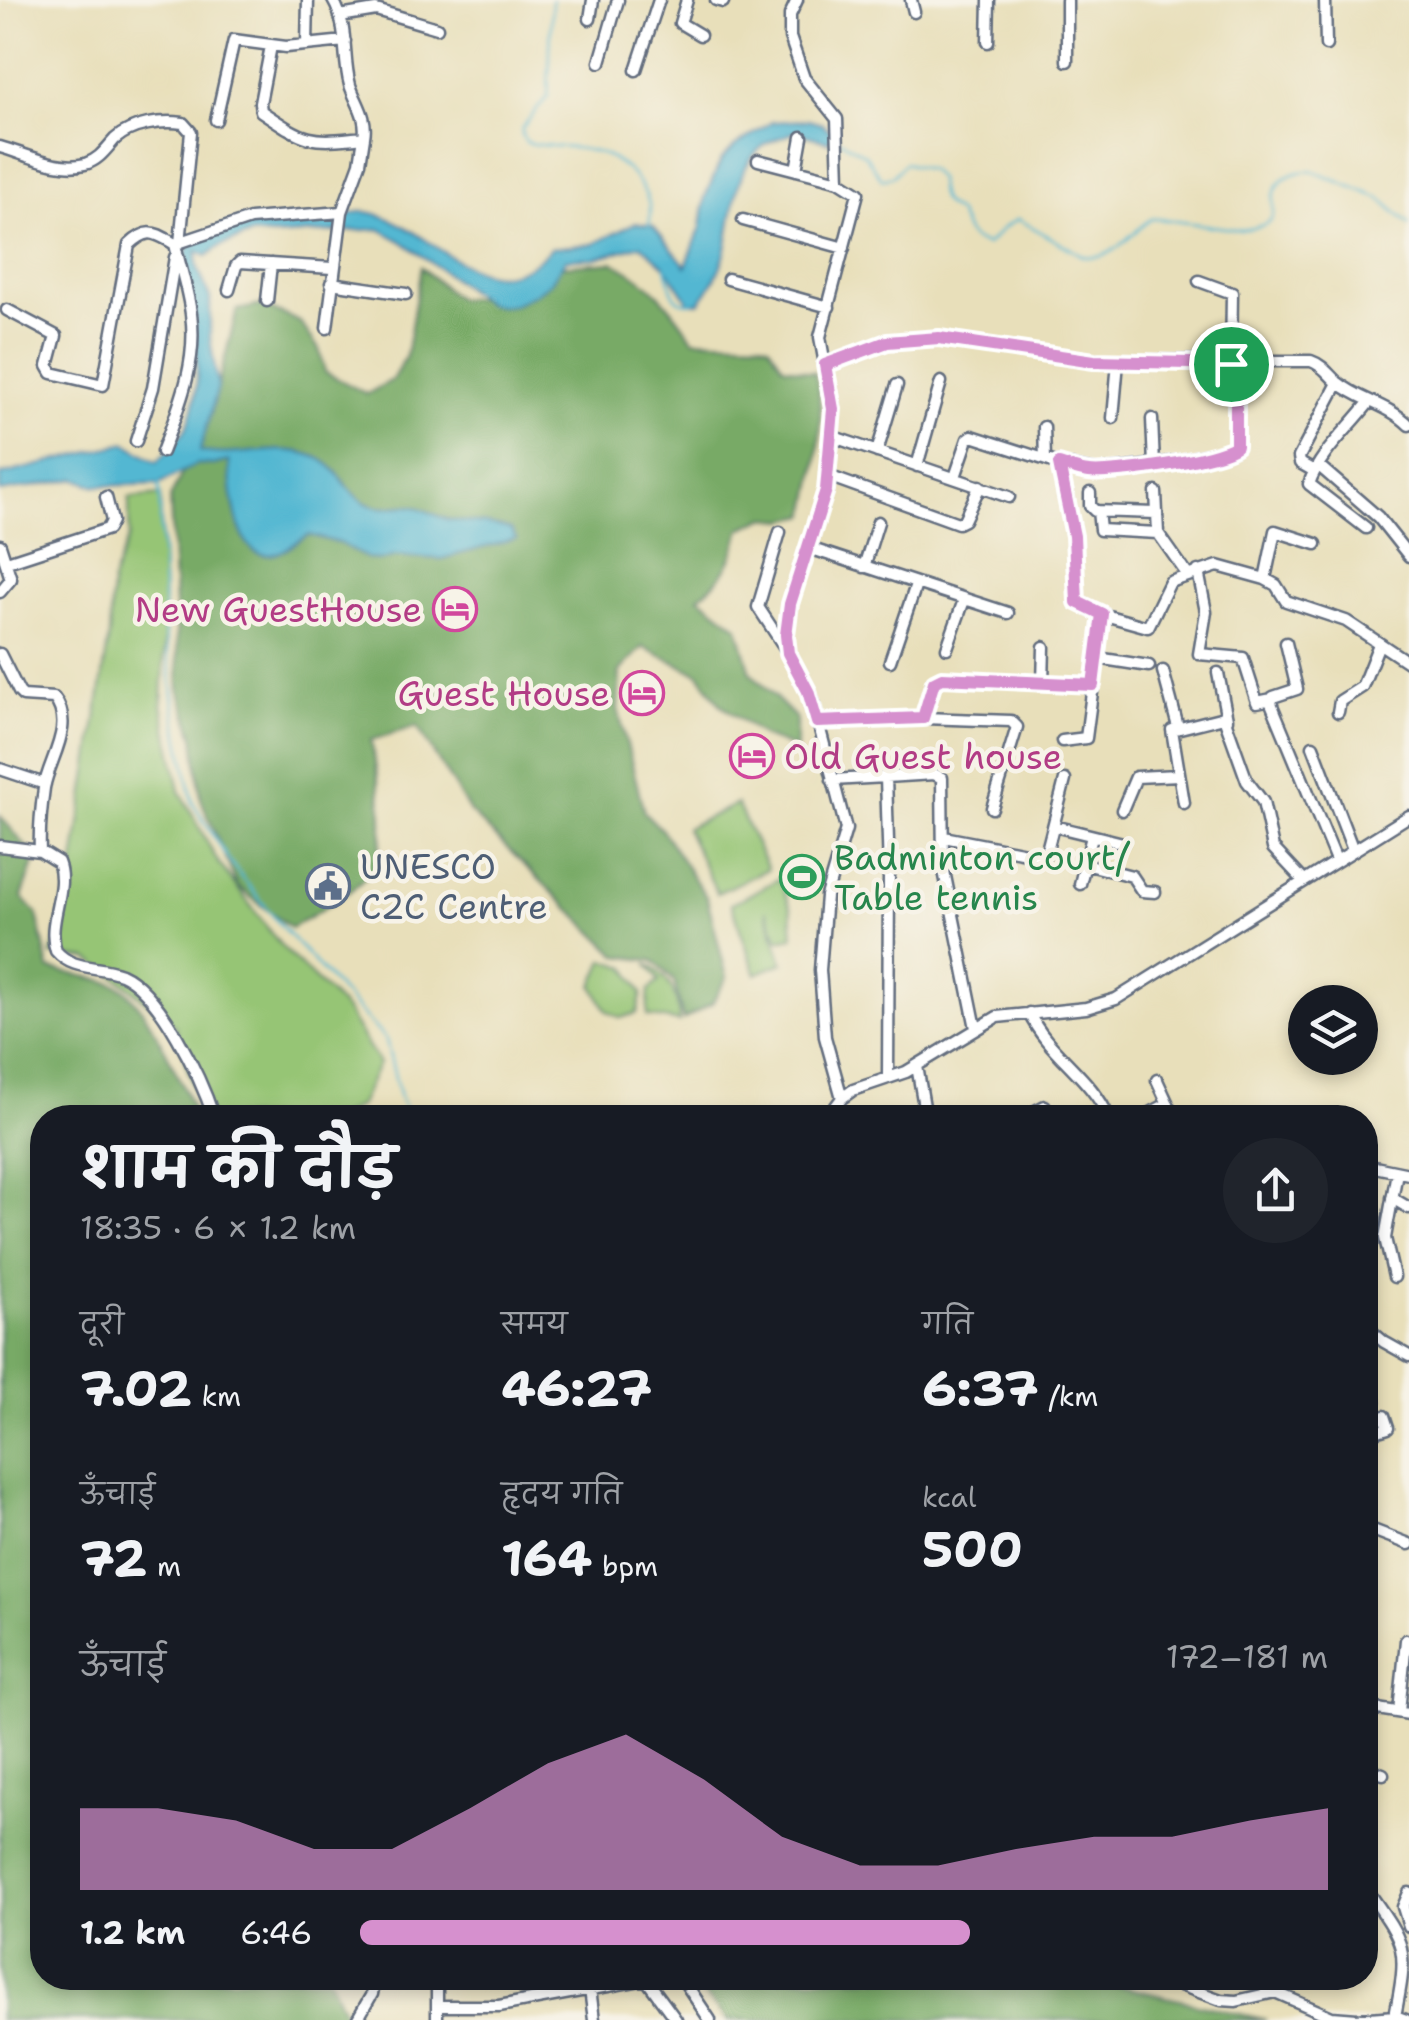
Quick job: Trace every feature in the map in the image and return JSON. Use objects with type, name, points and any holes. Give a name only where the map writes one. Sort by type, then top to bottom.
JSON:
[{"type":"street","points":[[308,0],[308,45]]},
{"type":"street","points":[[327,328],[341,213],[360,163],[364,137],[364,117],[349,80],[345,40],[333,0]]},
{"type":"street","points":[[590,19],[594,0]]},
{"type":"street","points":[[600,62],[618,0]]},
{"type":"street","points":[[636,70],[659,0]]},
{"type":"street","points":[[686,0],[680,23],[700,35]]},
{"type":"street","points":[[797,0],[790,27],[794,51],[804,78],[832,110],[838,128],[838,182]]},
{"type":"street","points":[[988,0],[988,42]]},
{"type":"street","points":[[1066,0],[1067,61]]},
{"type":"street","points":[[1325,0],[1326,45]]},
{"type":"street","points":[[340,16],[380,6],[436,28]]},
{"type":"street","points":[[216,120],[232,42],[271,46],[345,40]]},
{"type":"street","points":[[271,46],[261,111],[307,140],[364,137]]},
{"type":"street","points":[[0,147],[61,166],[82,165],[98,158],[123,134],[140,126],[183,124],[191,132],[153,388],[136,440]]},
{"type":"street","points":[[796,170],[802,137]]},
{"type":"street","points":[[758,160],[838,182],[858,193],[820,337],[833,402],[828,476],[790,604],[788,653]]},
{"type":"street","points":[[177,246],[250,220],[341,213]]},
{"type":"street","points":[[744,220],[844,248]]},
{"type":"street","points":[[7,310],[56,336],[48,366],[52,373],[103,385],[128,244],[158,232],[177,246],[190,304],[193,350],[162,452]]},
{"type":"street","points":[[230,290],[238,264],[332,268]]},
{"type":"street","points":[[267,301],[271,264]]},
{"type":"street","points":[[728,279],[829,307]]},
{"type":"street","points":[[956,476],[972,436],[1092,472],[1154,465],[1229,451],[1236,446],[1232,293],[1198,281]]},
{"type":"street","points":[[331,283],[406,294]]},
{"type":"street","points":[[825,365],[887,342],[939,338],[969,340],[1040,355],[1118,362],[1316,362],[1338,383],[1394,412],[1409,425]]},
{"type":"street","points":[[1114,418],[1118,362]]},
{"type":"street","points":[[916,466],[941,382]]},
{"type":"street","points":[[1338,383],[1299,457],[1300,463],[1316,468],[1378,516],[1409,556]]},
{"type":"street","points":[[877,452],[897,385]]},
{"type":"street","points":[[1366,528],[1310,487],[1316,468],[1370,401]]},
{"type":"street","points":[[1152,419],[1154,465]]},
{"type":"street","points":[[1044,427],[1045,459]]},
{"type":"street","points":[[831,436],[1009,497]]},
{"type":"street","points":[[1059,464],[1074,536],[1077,602],[1102,614],[1148,627],[1168,585],[1192,572],[1225,566],[1276,585],[1286,601],[1342,619],[1409,664]]},
{"type":"street","points":[[828,476],[958,523],[964,520],[980,486]]},
{"type":"street","points":[[1156,492],[1158,533],[1192,572],[1206,612],[1199,654],[1243,658],[1257,702],[1296,688],[1286,642]]},
{"type":"street","points":[[1090,493],[1091,508],[1098,511],[1156,513]]},
{"type":"street","points":[[7,562],[108,529],[112,521],[106,497]]},
{"type":"street","points":[[1098,511],[1100,530],[1158,533]]},
{"type":"street","points":[[864,566],[878,522]]},
{"type":"street","points":[[1265,579],[1275,530],[1316,544]]},
{"type":"street","points":[[780,532],[758,606],[808,691],[846,830],[826,896],[820,989],[825,1037],[842,1098]]},
{"type":"street","points":[[0,545],[12,579],[0,592]]},
{"type":"street","points":[[809,548],[1008,614]]},
{"type":"street","points":[[890,661],[916,585]]},
{"type":"street","points":[[946,648],[964,600]]},
{"type":"street","points":[[1062,740],[1086,738],[1102,614]]},
{"type":"street","points":[[1338,712],[1340,702],[1362,687],[1379,644]]},
{"type":"street","points":[[1042,682],[1044,647]]},
{"type":"street","points":[[0,654],[23,696],[48,696],[58,704],[62,732],[45,784],[40,851]]},
{"type":"street","points":[[1098,658],[1149,666]]},
{"type":"street","points":[[1163,671],[1178,727]]},
{"type":"street","points":[[1218,673],[1227,719],[1247,780],[1263,802],[1273,848],[1303,880]]},
{"type":"street","points":[[923,718],[937,679],[1093,685]]},
{"type":"street","points":[[1272,698],[1336,860]]},
{"type":"street","points":[[1184,803],[1172,733],[1178,727],[1220,717],[1227,719]]},
{"type":"street","points":[[817,722],[923,718],[1011,721],[1018,727],[992,808]]},
{"type":"street","points":[[1313,746],[1353,850]]},
{"type":"street","points":[[0,769],[45,784]]},
{"type":"street","points":[[832,780],[934,774],[942,778],[943,866],[976,1028]]},
{"type":"street","points":[[1122,810],[1136,777],[1180,776]]},
{"type":"street","points":[[886,777],[890,873],[888,1078]]},
{"type":"street","points":[[944,838],[1042,855],[1049,850],[1066,780]]},
{"type":"street","points":[[837,1105],[853,1090],[917,1066],[976,1028],[1008,1014],[1086,1008],[1116,999],[1409,816]]},
{"type":"street","points":[[1054,826],[1123,843]]},
{"type":"street","points":[[1080,884],[1092,836]]},
{"type":"street","points":[[0,846],[40,851],[58,862],[62,875],[52,931],[56,951],[73,964],[123,975],[161,1011],[208,1105]]},
{"type":"street","points":[[1085,864],[1132,876],[1142,892],[1155,892]]},
{"type":"street","points":[[1029,1013],[1043,1037],[1103,1105]]},
{"type":"street","points":[[917,1066],[924,1105]]},
{"type":"street","points":[[1157,1080],[1168,1104]]},
{"type":"street","points":[[1378,1168],[1403,1173],[1392,1198],[1385,1238],[1394,1277]]},
{"type":"street","points":[[1392,1198],[1409,1208]]},
{"type":"street","points":[[1378,1337],[1409,1356]]},
{"type":"street","points":[[1378,1431],[1388,1428],[1384,1416]]},
{"type":"street","points":[[1378,1532],[1409,1544]]},
{"type":"street","points":[[1378,1709],[1404,1713],[1406,1640]]},
{"type":"street","points":[[1378,1772],[1383,1774]]},
{"type":"street","points":[[1409,1893],[1403,1908],[1409,1926]]},
{"type":"street","points":[[1194,1990],[1236,2001],[1275,1992],[1332,2017],[1400,2018],[1405,1944],[1378,1906]]},
{"type":"street","points":[[358,2020],[372,1990]]},
{"type":"street","points":[[437,1990],[437,2020]]},
{"type":"street","points":[[438,2006],[498,2006],[580,1990]]},
{"type":"street","points":[[590,1990],[594,2020]]},
{"type":"street","points":[[655,1990],[676,2020]]},
{"type":"street","points":[[690,1990],[710,2020]]},
{"type":"green space","points":[[613,262],[659,294],[693,339],[769,345],[783,366],[815,373],[819,391],[819,444],[807,515],[785,520],[764,518],[741,529],[727,567],[699,597],[738,627],[751,673],[796,718],[796,749],[764,737],[720,704],[699,674],[643,647],[620,671],[618,709],[644,812],[662,830],[707,898],[727,977],[712,1003],[683,1020],[674,981],[654,961],[618,956],[470,812],[417,726],[371,740],[382,821],[374,866],[348,892],[291,928],[238,887],[201,800],[194,736],[179,690],[170,498],[211,413],[237,310],[262,305],[300,322],[319,349],[325,372],[367,394],[392,380],[406,356],[421,267],[457,299],[485,297],[557,266]]},
{"type":"green space","points":[[160,495],[165,633],[162,705],[180,791],[218,862],[281,946],[346,1010],[379,1063],[360,1105],[200,1105],[175,1026],[123,982],[88,959],[51,955],[73,869],[109,636],[112,581],[129,536],[129,498]]},
{"type":"green space","points":[[737,804],[768,869],[717,893],[686,828]]},
{"type":"green space","points":[[0,816],[36,858],[22,897],[37,914],[49,969],[109,982],[128,993],[151,1024],[190,1105],[30,1105],[30,1990],[334,1990],[346,2017],[0,2020]]},
{"type":"green space","points":[[779,879],[791,908],[793,937],[779,940],[766,910],[783,963],[756,974],[731,904]]},
{"type":"green space","points":[[604,960],[626,967],[642,993],[637,1013],[621,1018],[607,1011],[593,986]]},
{"type":"green space","points":[[647,964],[671,988],[679,1022],[647,1016],[649,990],[659,981]]},
{"type":"green space","points":[[699,1990],[1137,1990],[1266,2020],[728,2020]]},
{"type":"water","points":[[808,120],[833,132],[829,142],[795,132],[766,144],[755,154],[740,179],[723,260],[699,303],[689,302],[665,266],[641,245],[596,258],[566,259],[551,282],[536,293],[513,305],[500,306],[488,304],[379,229],[253,234],[220,246],[207,256],[197,251],[197,266],[210,298],[210,339],[218,387],[200,451],[224,454],[274,450],[314,456],[370,505],[414,507],[446,519],[496,526],[511,530],[516,539],[441,559],[395,556],[382,560],[369,559],[339,543],[309,535],[267,555],[256,552],[241,531],[229,461],[197,464],[159,484],[96,486],[76,479],[0,492],[0,475],[126,443],[157,462],[178,440],[192,412],[197,379],[187,248],[206,238],[257,223],[315,223],[367,212],[391,220],[459,262],[481,272],[503,275],[526,268],[551,248],[593,244],[635,223],[653,226],[686,266],[701,227],[705,197],[721,160],[772,122]]},
{"type":"waterway","points":[[552,0],[548,96],[522,128],[522,136],[527,143],[583,149],[615,161],[643,189],[648,200],[649,225]]},
{"type":"waterway","points":[[840,140],[865,155],[882,179],[893,176],[905,163],[930,170],[938,179],[944,203],[957,212],[970,237],[987,245],[1018,219],[1083,256],[1094,257],[1112,251],[1153,218],[1241,230],[1253,228],[1271,219],[1274,195],[1280,184],[1288,176],[1306,171],[1380,198],[1409,224]]},
{"type":"waterway","points":[[666,267],[676,298],[693,302]]},
{"type":"waterway","points":[[159,484],[165,633],[177,725],[193,803],[229,861],[282,927],[386,1040],[403,1105]]},
{"type":"waterway","points":[[678,1990],[693,2005],[699,2020]]},
{"type":"place","name":"New GuestHouse","points":[[455,609]]},
{"type":"place","name":"Guest House","points":[[642,693]]},
{"type":"place","name":"Old Guest house","points":[[752,756]]},
{"type":"place","name":"Badminton court/ Table tennis","points":[[802,877]]},
{"type":"place","name":"UNESCO C2C Centre","points":[[328,886]]},
{"type":"route","points":[[939,338],[1094,361],[1231,364],[1236,364],[1233,449],[1182,462],[1099,472],[1059,464],[1074,536],[1077,602],[1102,614],[1093,685],[942,678],[934,682],[923,718],[817,722],[812,700],[788,653],[786,635],[790,604],[826,490],[833,402],[825,365],[887,342],[939,338]]}]
